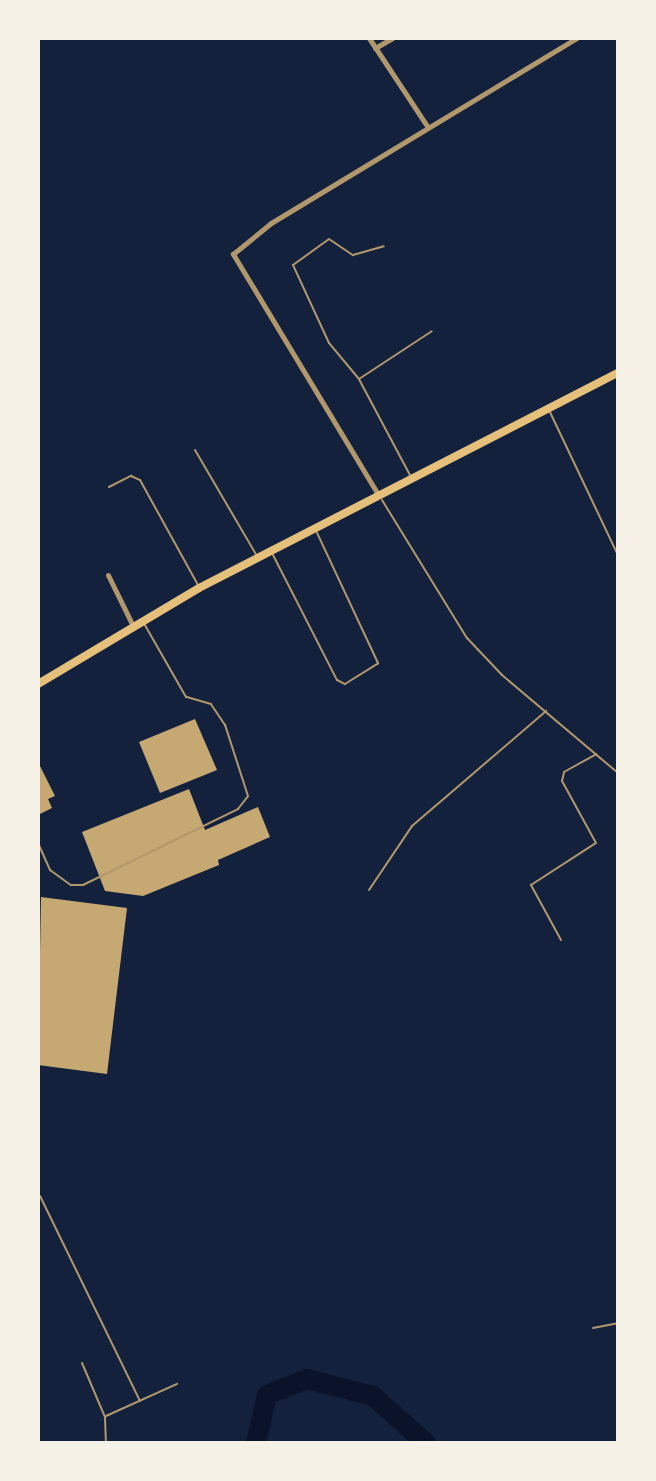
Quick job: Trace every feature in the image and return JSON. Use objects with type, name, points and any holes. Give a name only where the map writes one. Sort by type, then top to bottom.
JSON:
[{"type":"main road","points":[[38,683],[257,557],[618,373]]},
{"type":"street","points":[[369,38],[427,126]]},
{"type":"street","points":[[375,48],[392,38]]},
{"type":"street","points":[[379,496],[233,254],[271,223],[577,38]]},
{"type":"street","points":[[108,575],[137,624]]},
{"type":"lane","points":[[384,246],[353,255],[329,239],[293,265],[329,343],[359,379],[412,479]]},
{"type":"lane","points":[[359,379],[432,331]]},
{"type":"lane","points":[[549,409],[618,555]]},
{"type":"lane","points":[[195,450],[257,557]]},
{"type":"lane","points":[[109,487],[138,478],[199,588]]},
{"type":"lane","points":[[379,496],[467,638],[502,675],[618,773]]},
{"type":"lane","points":[[271,551],[337,680],[345,684],[378,663],[315,528]]},
{"type":"lane","points":[[38,843],[50,870],[71,885],[83,885],[238,809],[248,796],[225,725],[211,704],[186,697],[153,634],[137,624]]},
{"type":"lane","points":[[369,890],[412,826],[547,710]]},
{"type":"lane","points":[[561,940],[531,885],[596,843],[562,781],[564,772],[597,754]]},
{"type":"lane","points":[[40,1196],[140,1401]]},
{"type":"lane","points":[[593,1328],[618,1323]]},
{"type":"lane","points":[[82,1363],[105,1417],[106,1443]]},
{"type":"lane","points":[[105,1417],[177,1384]]},
{"type":"building","points":[[195,719],[217,770],[160,793],[139,742]]},
{"type":"building","points":[[38,762],[55,796],[48,799],[52,808],[38,815]]},
{"type":"building","points":[[189,789],[205,830],[258,807],[270,837],[218,860],[219,865],[143,896],[105,891],[82,832]]},
{"type":"building","points":[[41,897],[127,908],[107,1074],[38,1065]]},
{"type":"waterway","points":[[256,1443],[267,1395],[307,1379],[373,1396],[426,1443]]}]
